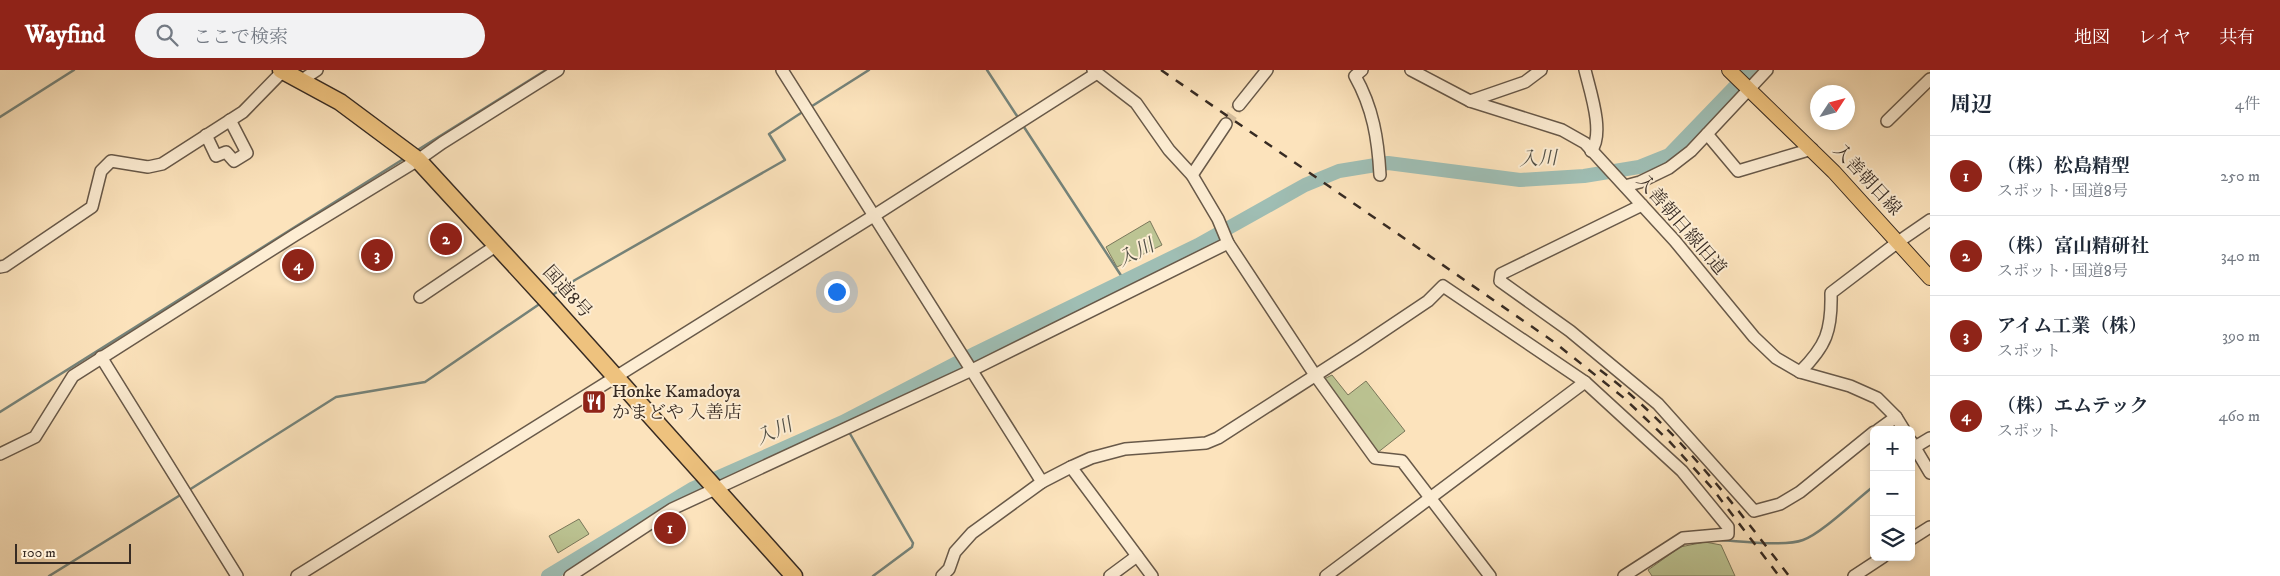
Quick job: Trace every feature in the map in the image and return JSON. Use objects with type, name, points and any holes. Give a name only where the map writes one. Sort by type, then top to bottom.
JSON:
[{"type":"highway","name":"国道8号","points":[[282,70],[364,118],[418,160],[498,245],[794,576]]},
{"type":"main road","name":"入善朝日線","points":[[1729,70],[1812,149],[1869,208],[1930,278]]},
{"type":"street","points":[[0,267],[5,266],[92,207],[101,171],[111,161],[148,167],[162,164],[243,112],[282,70]]},
{"type":"street","points":[[302,80],[317,70]]},
{"type":"street","points":[[0,454],[35,437],[73,376],[558,70]]},
{"type":"street","points":[[782,70],[1042,482]]},
{"type":"street","points":[[1239,105],[1267,70]]},
{"type":"street","points":[[1362,70],[1355,76],[1366,96],[1372,115],[1379,156],[1380,176]]},
{"type":"street","name":"入善朝日線旧道","points":[[1411,70],[1470,101],[1562,130],[1585,144],[1642,205],[1754,337],[1776,358],[1800,372],[1850,386],[1877,398],[1896,416],[1902,426]]},
{"type":"street","points":[[1470,101],[1525,82],[1541,70]]},
{"type":"street","points":[[1585,70],[1598,133],[1595,145],[1591,151]]},
{"type":"street","points":[[1622,183],[1640,182],[1668,168],[1691,151],[1766,70]]},
{"type":"street","points":[[297,576],[875,215],[1095,71],[1136,103],[1169,150],[1192,175],[1218,219],[1228,243],[1315,375],[1375,458],[1402,461],[1490,576]]},
{"type":"street","points":[[1887,121],[1930,79]]},
{"type":"street","points":[[206,135],[216,156],[226,152],[234,160],[247,154],[230,120]]},
{"type":"street","points":[[1192,175],[1226,124]]},
{"type":"street","points":[[1707,134],[1738,171],[1812,149]]},
{"type":"street","points":[[1642,205],[1501,274],[1500,281],[1570,331],[1658,404],[1754,511],[1780,504],[1800,492],[1870,435]]},
{"type":"street","points":[[1800,372],[1816,356],[1831,323],[1831,293],[1930,220]]},
{"type":"street","points":[[570,576],[672,509],[709,490],[717,489],[972,370],[1228,243]]},
{"type":"street","points":[[420,297],[498,245]]},
{"type":"street","points":[[942,576],[949,569],[955,552],[972,532],[1042,482],[1091,458],[1125,449],[1206,443],[1428,301],[1443,286],[1585,382],[1682,471],[1728,527],[1728,534],[1683,538],[1624,576]]},
{"type":"street","points":[[101,357],[237,576]]},
{"type":"street","points":[[1326,576],[1585,382]]},
{"type":"street","points":[[1883,426],[1896,416]]},
{"type":"street","points":[[1915,443],[1930,438]]},
{"type":"street","points":[[1915,447],[1930,473]]},
{"type":"street","points":[[1071,467],[1152,576]]},
{"type":"street","points":[[1915,536],[1930,527]]},
{"type":"street","points":[[1110,576],[1137,556]]},
{"type":"street","points":[[1854,576],[1877,561]]},
{"type":"green space","points":[[1150,221],[1162,245],[1117,267],[1106,247]]},
{"type":"green space","points":[[1332,375],[1348,395],[1366,381],[1405,431],[1377,453],[1324,379]]},
{"type":"green space","points":[[579,519],[589,534],[558,553],[549,536]]},
{"type":"green space","points":[[1705,542],[1721,545],[1735,576],[1652,576],[1648,570],[1680,547]]},
{"type":"waterway","points":[[0,117],[74,70]]},
{"type":"waterway","points":[[416,151],[546,70]]},
{"type":"waterway","points":[[809,108],[869,70]]},
{"type":"waterway","points":[[987,70],[1019,119]]},
{"type":"waterway","name":"入川","points":[[548,576],[692,489],[843,422],[976,353],[1198,245],[1305,185],[1339,171],[1388,163],[1520,180],[1584,176],[1639,167],[1669,155],[1751,70]]},
{"type":"waterway","points":[[551,296],[575,280],[785,160],[769,134],[804,111]]},
{"type":"waterway","points":[[1022,124],[1124,280]]},
{"type":"waterway","points":[[0,412],[405,158]]},
{"type":"waterway","points":[[189,490],[336,397],[425,382],[541,303]]},
{"type":"waterway","points":[[849,432],[913,543],[912,547],[873,576]]},
{"type":"waterway","points":[[1719,540],[1774,543],[1803,540],[1829,524],[1870,489]]},
{"type":"waterway","points":[[49,576],[182,494]]},
{"type":"tunnel","points":[[1226,124],[1239,105]]},
{"type":"railway","points":[[1161,70],[1554,342],[1624,398],[1669,441],[1712,488],[1779,576]]},
{"type":"railway","points":[[1600,370],[1654,416],[1702,467],[1789,576]]},
{"type":"place","name":"（株）富山精研社","points":[[446,239]]},
{"type":"place","name":"アイム工業（株）","points":[[377,255]]},
{"type":"place","name":"（株）エムテック","points":[[298,265]]},
{"type":"place","name":"Honke Kamadoya かまどや 入善店","points":[[594,402]]},
{"type":"place","name":"（株）松島精型","points":[[670,528]]}]
